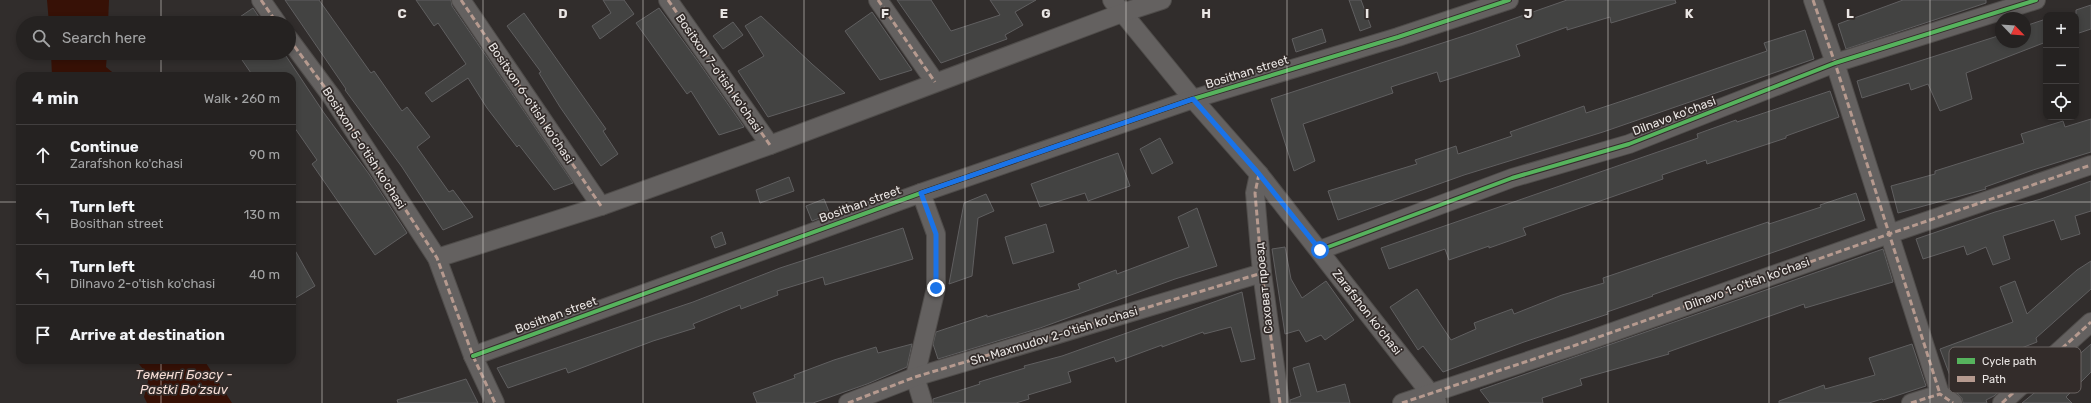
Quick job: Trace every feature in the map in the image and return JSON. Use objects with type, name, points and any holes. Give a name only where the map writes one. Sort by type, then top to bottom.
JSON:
[{"type":"street","points":[[261,0],[273,16]]},
{"type":"street","name":"Bositxon 6-o'tish ko'chasi","points":[[461,0],[601,206]]},
{"type":"street","name":"Bositxon 7-o'tish ko'chasi","points":[[668,0],[770,145]]},
{"type":"street","points":[[878,0],[935,82]]},
{"type":"street","points":[[495,403],[472,356],[436,258],[601,206],[770,145],[935,82],[1117,7],[1162,0]]},
{"type":"street","name":"Bosithan street","points":[[472,356],[921,193],[1193,99],[1398,37],[1509,0]]},
{"type":"street","points":[[1813,0],[1835,63],[1889,234],[1947,398],[1911,403]]},
{"type":"street","name":"Dilnavo ko'chasi","points":[[1320,250],[1512,178],[1629,144],[1835,63],[2036,0]]},
{"type":"street","name":"Zarafshon ko'chasi","points":[[1117,7],[1193,99],[1259,174],[1320,250],[1434,399]]},
{"type":"street","name":"Bositxon 5-o'tish ko'chasi","points":[[296,48],[332,97],[436,258]]},
{"type":"street","name":"Dilnavo 1-o'tish ko'chasi","points":[[1402,403],[1434,399],[1889,234],[2091,165]]},
{"type":"street","name":"Саховат проезд","points":[[1259,174],[1256,193],[1262,273],[1280,403]]},
{"type":"street","points":[[921,193],[936,234],[936,288],[915,377],[923,403]]},
{"type":"street","name":"Sh. Maxmudov 2-o'tish ko'chasi","points":[[848,403],[915,377],[1262,273]]},
{"type":"street","points":[[2064,347],[2091,322]]},
{"type":"street","points":[[2002,403],[2013,393]]},
{"type":"water","points":[[47,0],[109,0],[108,16],[48,16]]},
{"type":"water","points":[[51,60],[106,60],[106,67],[112,72],[52,72]]},
{"type":"water","name":"Төменгі Бозсу - Pastki Boʻzsuv","points":[[139,364],[207,364],[232,403],[147,403],[144,397],[149,377]]},
{"type":"building","points":[[285,0],[319,0],[371,73],[374,71],[402,111],[407,107],[430,137],[417,147],[449,192],[453,190],[473,217],[443,230],[402,167],[345,90],[346,89]]},
{"type":"building","points":[[416,0],[451,0],[452,6],[573,183],[554,190],[519,145],[517,147],[487,108],[468,78],[432,102],[425,93],[466,64],[438,23],[434,26]]},
{"type":"building","points":[[603,0],[624,0],[634,14],[600,39],[592,26],[611,13]]},
{"type":"building","points":[[897,0],[931,0],[951,31],[1000,15],[990,0],[1036,0],[1015,12],[1023,25],[1005,35],[1007,39],[941,63]]},
{"type":"building","points":[[1349,0],[1361,0],[1371,27],[1360,31]]},
{"type":"building","points":[[1567,0],[1675,0],[1676,3],[1611,23],[1610,17],[1567,30],[1567,27],[1516,45],[1520,56],[1440,82],[1437,72],[1391,87],[1393,93],[1303,124],[1315,161],[1294,171],[1271,99],[1473,33]]},
{"type":"building","points":[[1903,0],[1986,0],[1986,3],[1846,49],[1838,24]]},
{"type":"building","points":[[2091,5],[2091,29],[2079,33],[2079,12],[2076,12],[2076,10]]},
{"type":"building","points":[[253,8],[258,16],[241,16]]},
{"type":"building","points":[[659,8],[744,127],[719,135],[691,91],[687,94],[636,23]]},
{"type":"building","points":[[872,12],[912,70],[880,80],[845,31]]},
{"type":"building","points":[[524,13],[606,129],[603,131],[618,154],[601,166],[560,107],[539,73],[541,72],[507,26]]},
{"type":"building","points":[[761,16],[845,93],[768,117],[738,71],[764,56],[745,26]]},
{"type":"building","points":[[2043,20],[2043,43],[2031,48],[2031,24]]},
{"type":"building","points":[[733,22],[743,35],[723,49],[713,36]]},
{"type":"building","points":[[1322,29],[1326,42],[1296,52],[1292,39]]},
{"type":"building","points":[[1805,30],[1814,59],[1603,132],[1464,175],[1338,220],[1328,191],[1417,164],[1415,160],[1456,146],[1458,154],[1512,136],[1510,132],[1584,106],[1586,113],[1640,95],[1767,51],[1764,43]]},
{"type":"building","points":[[1995,37],[1995,48],[2031,48],[1966,73],[1972,99],[1940,111],[1928,84],[1911,90],[1909,83],[1862,98],[1857,81]]},
{"type":"building","points":[[242,60],[289,60],[324,113],[369,174],[407,233],[375,255],[312,164],[317,160],[296,130],[296,72],[250,72]]},
{"type":"building","points":[[1830,91],[1839,117],[1786,136],[1786,138],[1707,164],[1706,160],[1662,175],[1663,179],[1523,228],[1526,235],[1489,248],[1489,246],[1449,260],[1445,249],[1389,269],[1381,248],[1698,138],[1697,134],[1736,120],[1737,122]]},
{"type":"building","points":[[2091,119],[2091,152],[2033,170],[1985,187],[1986,189],[1898,213],[1891,186],[1935,174],[1935,171],[2024,143],[2021,134],[2063,121],[2065,127]]},
{"type":"building","points":[[1160,138],[1173,163],[1152,174],[1140,149]]},
{"type":"building","points":[[1118,153],[1130,186],[1088,201],[1085,193],[1040,207],[1031,184]]},
{"type":"building","points":[[789,177],[794,191],[760,203],[756,190]]},
{"type":"building","points":[[2091,181],[2091,211],[2075,216],[2080,234],[2061,240],[2054,220],[2003,236],[2010,259],[1993,265],[1986,247],[1967,255],[1964,246],[1923,259],[1916,239],[1995,212],[2041,199]]},
{"type":"building","points":[[1856,193],[1865,220],[1652,295],[1653,296],[1607,312],[1608,314],[1524,342],[1443,372],[1423,346],[1418,350],[1390,307],[1417,289],[1451,340],[1476,329],[1474,323],[1512,309],[1514,314],[1562,295],[1604,283],[1603,278],[1768,222],[1769,224],[1821,207],[1820,205]]},
{"type":"building","points":[[986,194],[994,211],[978,218],[972,276],[949,284],[964,203]]},
{"type":"building","points":[[824,199],[830,214],[812,221],[806,206]]},
{"type":"building","points":[[1197,208],[1217,266],[1175,279],[1040,328],[938,359],[933,344],[936,332],[987,315],[987,317],[1080,289],[1078,284],[1116,270],[1117,274],[1189,247],[1178,217]]},
{"type":"building","points":[[1046,224],[1054,252],[1013,264],[1005,237]]},
{"type":"building","points":[[903,228],[913,259],[825,285],[823,277],[777,291],[778,295],[741,309],[740,305],[693,324],[695,328],[653,341],[568,373],[566,368],[508,388],[497,368],[693,302],[780,268]]},
{"type":"building","points":[[722,232],[726,244],[715,248],[711,237]]},
{"type":"building","points":[[1285,247],[1291,279],[1302,298],[1326,281],[1354,320],[1325,340],[1321,335],[1306,342],[1299,330],[1285,334],[1272,249]]},
{"type":"building","points":[[1883,249],[1893,282],[1805,308],[1804,304],[1668,352],[1669,354],[1580,379],[1582,385],[1542,398],[1543,403],[1490,403],[1480,390]]},
{"type":"building","points":[[296,252],[315,286],[296,298]]},
{"type":"building","points":[[2091,261],[2091,289],[2036,338],[2037,342],[2024,347],[1949,347],[1949,373],[1940,349],[2013,322],[2000,287],[2015,281],[2027,314],[2077,270]]},
{"type":"building","points":[[1242,292],[1255,359],[1241,362],[1231,327],[1204,334],[1203,332],[1116,362],[1114,357],[1068,372],[1071,382],[1028,395],[1029,399],[1016,403],[933,403],[933,399],[980,384],[979,382],[1025,368],[1024,366],[1062,356]]},
{"type":"building","points":[[912,344],[907,367],[867,384],[813,403],[757,403],[753,393],[795,378],[794,375],[834,360],[876,347],[878,353]]},
{"type":"building","points":[[1912,344],[1926,386],[1869,403],[1779,403],[1779,401],[1824,385],[1825,389],[1875,375],[1869,358]]},
{"type":"building","points":[[2091,344],[2091,372],[2081,382],[2081,353]]},
{"type":"building","points":[[1309,363],[1317,392],[1345,384],[1350,403],[1290,403],[1290,400],[1301,396],[1293,368]]},
{"type":"building","points":[[466,379],[478,403],[398,403],[397,400]]},
{"type":"building","points":[[1957,393],[1997,393],[1986,400],[1987,403],[1963,403],[1962,398]]},
{"type":"building","points":[[2034,393],[2070,393],[2066,397],[2072,403],[2022,403]]},
{"type":"marked path","points":[[261,0],[272,16]]},
{"type":"marked path","points":[[461,0],[601,206]]},
{"type":"marked path","points":[[668,0],[770,145]]},
{"type":"marked path","points":[[878,0],[935,82]]},
{"type":"marked path","points":[[1813,0],[1835,63],[1940,394]]},
{"type":"marked path","points":[[296,48],[332,97],[437,258],[473,356],[495,403]]},
{"type":"marked path","points":[[1402,403],[1576,345],[1889,234],[2091,165]]},
{"type":"marked path","points":[[1259,174],[1255,193],[1262,273],[1280,403]]},
{"type":"marked path","points":[[848,403],[915,377],[1262,273]]},
{"type":"marked path","points":[[2064,347],[2091,322]]},
{"type":"marked path","points":[[2002,403],[2013,393]]},
{"type":"marked path","points":[[1911,403],[1940,394],[1953,403]]},
{"type":"cycle path","points":[[473,356],[921,193],[1193,99],[1398,37],[1509,0]]},
{"type":"cycle path","points":[[1320,250],[1512,178],[1629,144],[1835,63],[2036,0]]},
{"type":"route","points":[[936,288],[936,234],[921,193],[1193,99],[1259,174],[1320,250]]}]
